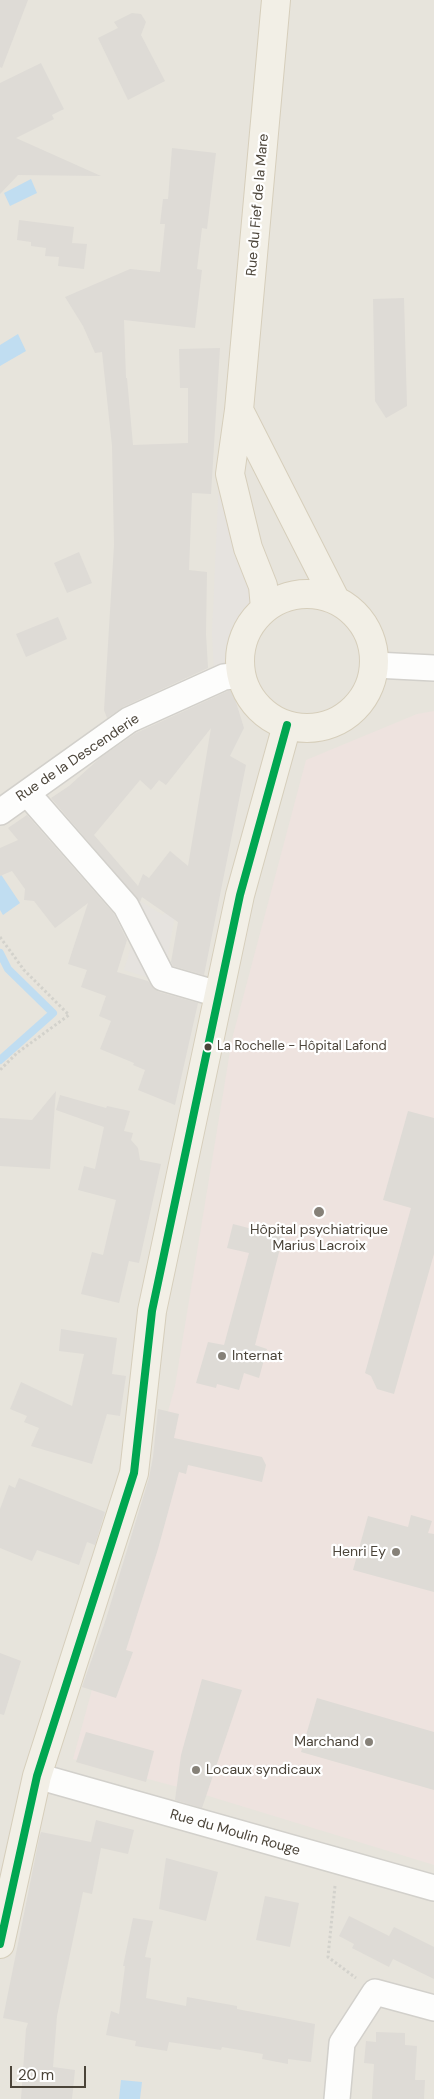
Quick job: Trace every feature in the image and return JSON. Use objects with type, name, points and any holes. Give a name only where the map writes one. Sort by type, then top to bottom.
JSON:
[{"type":"main road","name":"Rue du Fief de la Mare","points":[[265,608],[263,586],[248,548],[230,474],[239,410],[276,0]]},
{"type":"main road","points":[[239,410],[335,599]]},
{"type":"main road","points":[[299,594],[318,594],[335,599],[352,610],[365,626],[373,645],[374,665],[362,700],[347,715],[329,725],[308,728],[287,725],[271,718],[257,706],[247,692],[241,674],[240,656],[244,638],[252,621],[265,608],[281,598],[299,594]]},
{"type":"main road","points":[[0,1944],[37,1776],[134,1473],[152,1311],[240,895],[287,725]]},
{"type":"street","points":[[374,665],[434,668]]},
{"type":"street","name":"Rue de la Descenderie","points":[[0,812],[129,720],[224,677],[241,674]]},
{"type":"street","points":[[27,793],[126,906],[163,978],[218,994]]},
{"type":"street","name":"Rue du Moulin Rouge","points":[[37,1776],[434,1888]]},
{"type":"street","points":[[337,2099],[342,2043],[375,1992],[434,2008]]},
{"type":"path","points":[[0,937],[24,970],[69,1015],[17,1053],[0,1070]]},
{"type":"path","points":[[337,1861],[328,1956],[375,1992]]},
{"type":"shaded area","points":[[0,0],[434,0],[434,2099],[0,2099]]},
{"type":"shaded area","points":[[220,456],[248,560],[254,608],[239,637],[235,651],[214,672],[212,633]]},
{"type":"shaded area","name":"Hôpital psychiatrique Marius Lacroix","points":[[434,711],[434,1865],[189,1790],[73,1759],[175,1386],[232,1039],[306,760],[417,714]]},
{"type":"shaded area","points":[[130,895],[163,915],[168,909],[175,915],[163,982],[124,970],[135,934],[120,922]]},
{"type":"water","points":[[31,179],[37,193],[10,206],[4,193]]},
{"type":"water","points":[[18,334],[26,351],[0,366],[0,345]]},
{"type":"water","points":[[0,873],[20,903],[3,915],[0,910]]},
{"type":"water","points":[[121,2080],[142,2082],[140,2099],[119,2099]]},
{"type":"building","points":[[0,0],[28,0],[2,68],[0,67]]},
{"type":"building","points":[[132,13],[141,14],[146,22],[141,35],[165,81],[128,100],[98,38],[118,28],[114,22]]},
{"type":"building","points":[[41,63],[64,109],[52,115],[54,119],[16,138],[101,176],[18,175],[0,194],[0,83]]},
{"type":"building","points":[[172,148],[216,153],[207,229],[202,228],[197,269],[202,270],[195,328],[124,320],[126,378],[133,445],[188,443],[188,388],[180,388],[179,349],[220,348],[211,494],[192,493],[189,570],[207,572],[206,634],[208,668],[123,707],[107,718],[104,710],[114,545],[112,446],[102,352],[95,353],[83,326],[65,297],[130,269],[160,272],[165,224],[160,224],[163,199],[168,199]]},
{"type":"building","points":[[19,220],[74,227],[72,243],[87,244],[84,269],[58,266],[59,257],[45,256],[46,248],[31,246],[31,242],[17,240]]},
{"type":"building","points":[[404,298],[407,406],[386,418],[375,401],[373,299]]},
{"type":"building","points":[[79,552],[92,583],[67,593],[54,563]]},
{"type":"building","points":[[58,617],[67,639],[26,657],[16,634]]},
{"type":"building","points":[[228,691],[238,695],[235,699],[244,728],[230,756],[246,765],[204,975],[173,966],[171,962],[178,922],[142,897],[140,902],[51,798],[69,786],[100,758],[136,733]],"holes":[[[211,728],[188,866],[170,851],[149,878],[143,874],[138,886],[94,835],[140,780],[151,790],[159,780],[166,785]]]},
{"type":"building","points":[[27,815],[114,914],[127,940],[117,972],[148,981],[159,992],[198,1003],[175,1105],[138,1090],[145,1070],[133,1065],[134,1063],[100,1049],[111,1021],[99,1016],[106,996],[81,987],[87,970],[68,964],[88,903],[55,928],[34,901],[24,900],[25,889],[12,871],[0,876],[0,848],[18,840],[8,828]]},
{"type":"building","points":[[56,1091],[50,1169],[0,1166],[0,1118],[32,1120]]},
{"type":"building","points":[[60,1095],[106,1108],[107,1106],[130,1111],[124,1131],[133,1133],[131,1140],[138,1148],[140,1160],[161,1164],[139,1263],[129,1261],[119,1303],[81,1294],[92,1252],[103,1255],[116,1200],[78,1190],[84,1166],[95,1169],[104,1127],[56,1110]]},
{"type":"building","points":[[408,1111],[434,1118],[434,1254],[394,1394],[377,1389],[371,1376],[365,1373],[411,1208],[383,1200]]},
{"type":"building","points":[[233,1224],[283,1237],[255,1345],[267,1349],[259,1378],[244,1373],[239,1390],[217,1384],[216,1388],[196,1383],[208,1342],[224,1345],[249,1253],[227,1248]]},
{"type":"building","points":[[61,1329],[117,1338],[112,1374],[126,1376],[120,1416],[107,1414],[92,1464],[31,1446],[39,1428],[24,1422],[27,1416],[10,1409],[21,1382],[72,1406],[84,1354],[59,1351]]},
{"type":"building","points":[[158,1409],[179,1414],[174,1438],[262,1457],[266,1465],[262,1482],[188,1465],[186,1474],[179,1472],[158,1549],[126,1650],[133,1652],[116,1698],[82,1687],[106,1619],[149,1478]]},
{"type":"building","points":[[19,1478],[105,1512],[95,1545],[87,1542],[79,1565],[37,1550],[32,1561],[0,1548],[0,1509],[9,1485],[15,1488]]},
{"type":"building","name":"Henri Ey","points":[[411,1515],[432,1521],[428,1533],[434,1534],[434,1592],[353,1570],[368,1516],[408,1527]]},
{"type":"building","points":[[0,1653],[21,1661],[4,1715],[0,1714]]},
{"type":"building","name":"Locaux syndicaux","points":[[202,1679],[242,1690],[202,1808],[175,1800],[181,1755]]},
{"type":"building","name":"Marchand","points":[[317,1698],[434,1732],[434,1790],[301,1752]]},
{"type":"building","points":[[86,1732],[154,1751],[146,1782],[76,1762]]},
{"type":"building","points":[[96,1820],[134,1830],[128,1854],[101,1848],[92,1894],[83,1892],[57,2016],[53,2067],[75,2070],[72,2099],[21,2099],[28,2023],[3,2018],[39,1839],[41,1832],[91,1842]]},
{"type":"building","points":[[166,1858],[218,1872],[206,1921],[159,1909]]},
{"type":"building","points":[[265,1896],[299,1903],[290,1947],[256,1940]]},
{"type":"building","points":[[349,1916],[389,1936],[394,1927],[434,1947],[434,1979],[393,1959],[389,1967],[352,1948],[354,1944],[339,1936]]},
{"type":"building","points":[[133,1918],[153,1921],[145,1957],[151,1958],[146,1998],[186,2006],[187,1997],[237,2006],[237,2009],[315,2024],[311,2062],[288,2059],[288,2064],[262,2059],[263,2054],[222,2047],[221,2050],[169,2042],[167,2051],[135,2046],[136,2041],[106,2035],[111,2011],[119,2014],[125,1966],[123,1966]]},
{"type":"building","points":[[376,2032],[405,2033],[405,2045],[417,2046],[415,2080],[425,2080],[424,2099],[372,2099],[374,2064],[364,2063],[366,2041],[376,2042]]},
{"type":"waterway","points":[[0,953],[8,969],[53,1013],[0,1060]]},
{"type":"transit line","points":[[0,1944],[37,1776],[134,1473],[152,1311],[240,895],[287,725]]},
{"type":"place","name":"La Rochelle - Hôpital Lafond","points":[[208,1047]]},
{"type":"place","name":"Hôpital psychiatrique Marius Lacroix","points":[[319,1212]]},
{"type":"place","name":"Internat","points":[[222,1356]]},
{"type":"place","name":"Henri Ey","points":[[396,1552]]},
{"type":"place","name":"Marchand","points":[[369,1742]]},
{"type":"place","name":"Locaux syndicaux","points":[[196,1770]]}]
